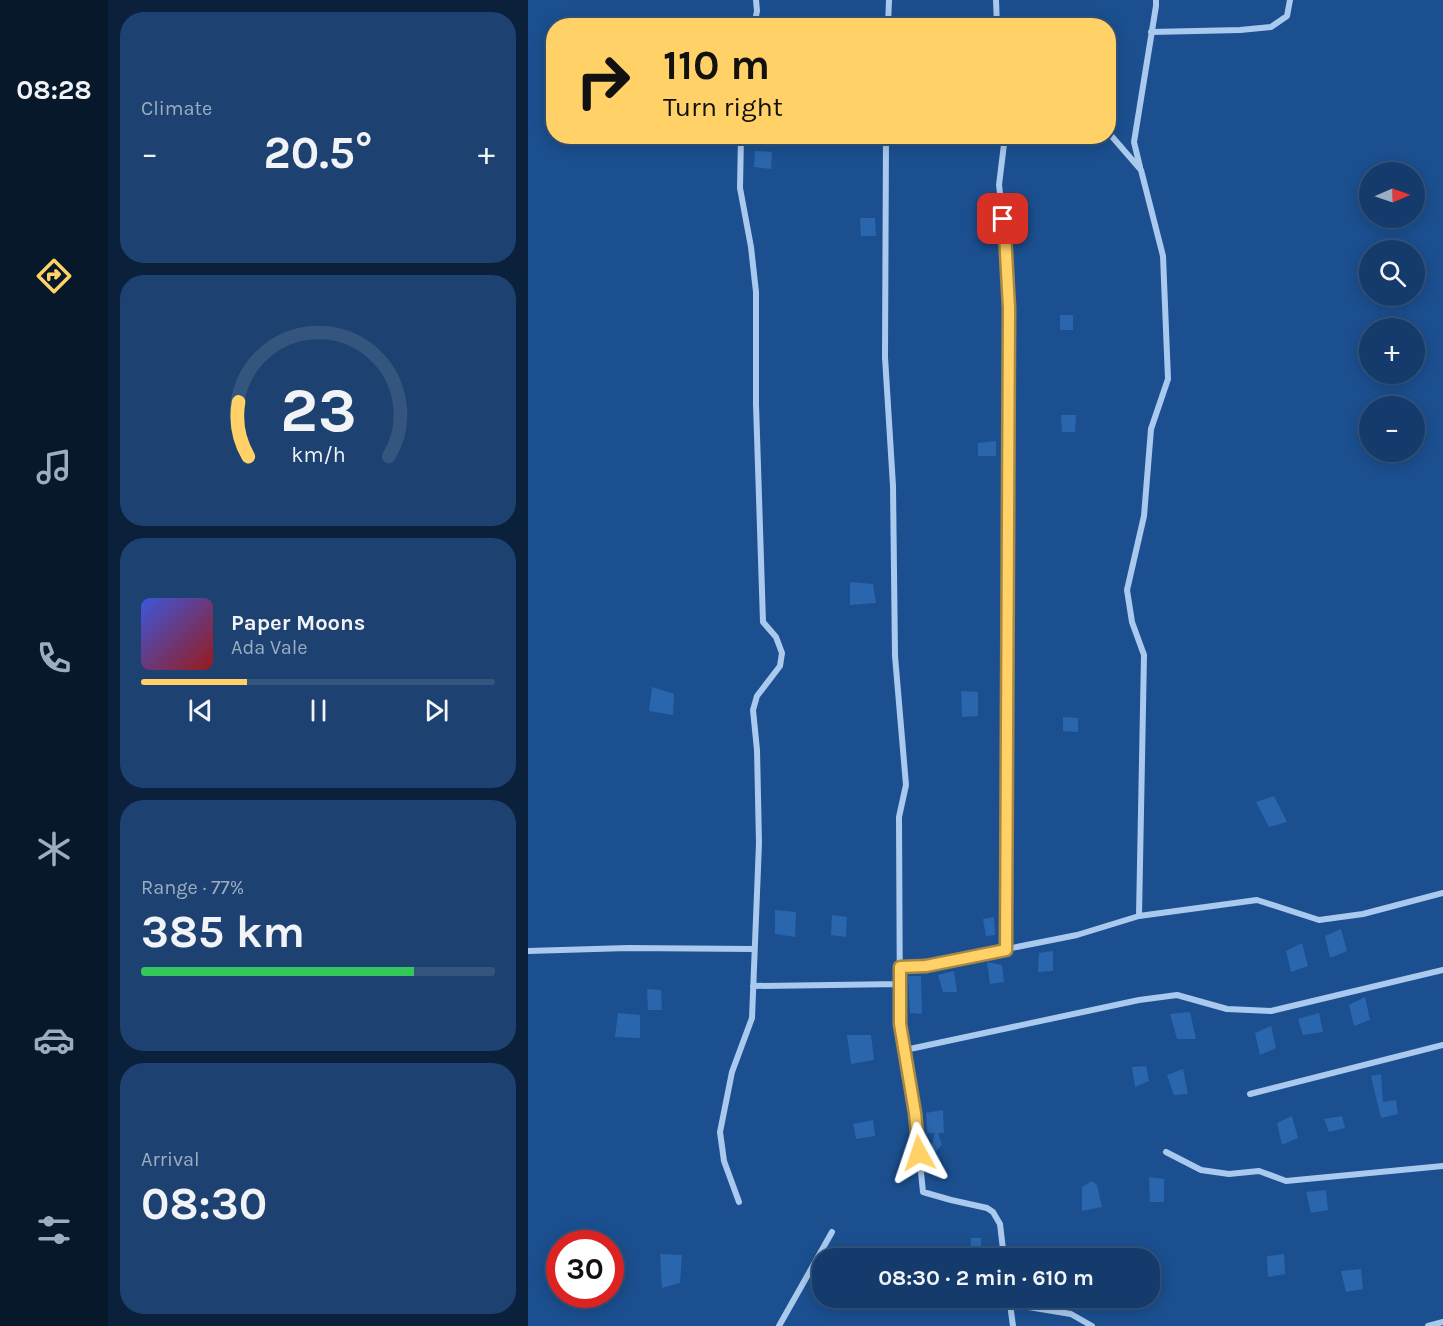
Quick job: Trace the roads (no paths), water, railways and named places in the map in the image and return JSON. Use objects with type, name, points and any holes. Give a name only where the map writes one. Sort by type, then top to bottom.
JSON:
[{"type":"street","points":[[756,0],[756,18]]},
{"type":"street","points":[[888,18],[889,0]]},
{"type":"street","points":[[996,0],[997,18]]},
{"type":"street","points":[[1139,916],[1144,655],[1132,622],[1127,590],[1144,516],[1150,429],[1168,379],[1163,256],[1134,142],[1156,0]]},
{"type":"street","points":[[1151,32],[1270,27],[1287,16],[1290,0]]},
{"type":"street","points":[[1116,141],[1141,170]]},
{"type":"street","points":[[739,1202],[724,1161],[720,1132],[732,1072],[752,1018],[759,843],[757,750],[753,710],[757,696],[780,666],[782,653],[776,637],[763,622],[756,404],[756,292],[751,247],[740,188],[741,144]]},
{"type":"street","points":[[886,144],[885,357],[893,486],[895,656],[906,785],[899,817],[900,1024],[915,1113],[923,1192],[987,1208],[993,1212],[1000,1224],[1003,1248]]},
{"type":"street","points":[[1004,144],[999,185],[1005,234],[1009,308],[1006,950]]},
{"type":"street","points":[[900,967],[926,966],[1077,935],[1139,916],[1257,900],[1319,920],[1364,914],[1443,893]]},
{"type":"street","points":[[528,951],[628,948],[754,949]]},
{"type":"street","points":[[904,1050],[1139,1000],[1177,995],[1227,1009],[1271,1011],[1443,969]]},
{"type":"street","points":[[753,986],[900,984]]},
{"type":"street","points":[[1250,1094],[1443,1046]]},
{"type":"street","points":[[1166,1152],[1201,1170],[1229,1174],[1259,1171],[1286,1181],[1443,1166]]},
{"type":"street","points":[[779,1326],[832,1232]]},
{"type":"street","points":[[1010,1308],[1013,1326]]},
{"type":"street","points":[[1042,1308],[1071,1314],[1092,1326]]},
{"type":"street","points":[[1428,1326],[1443,1322]]}]
